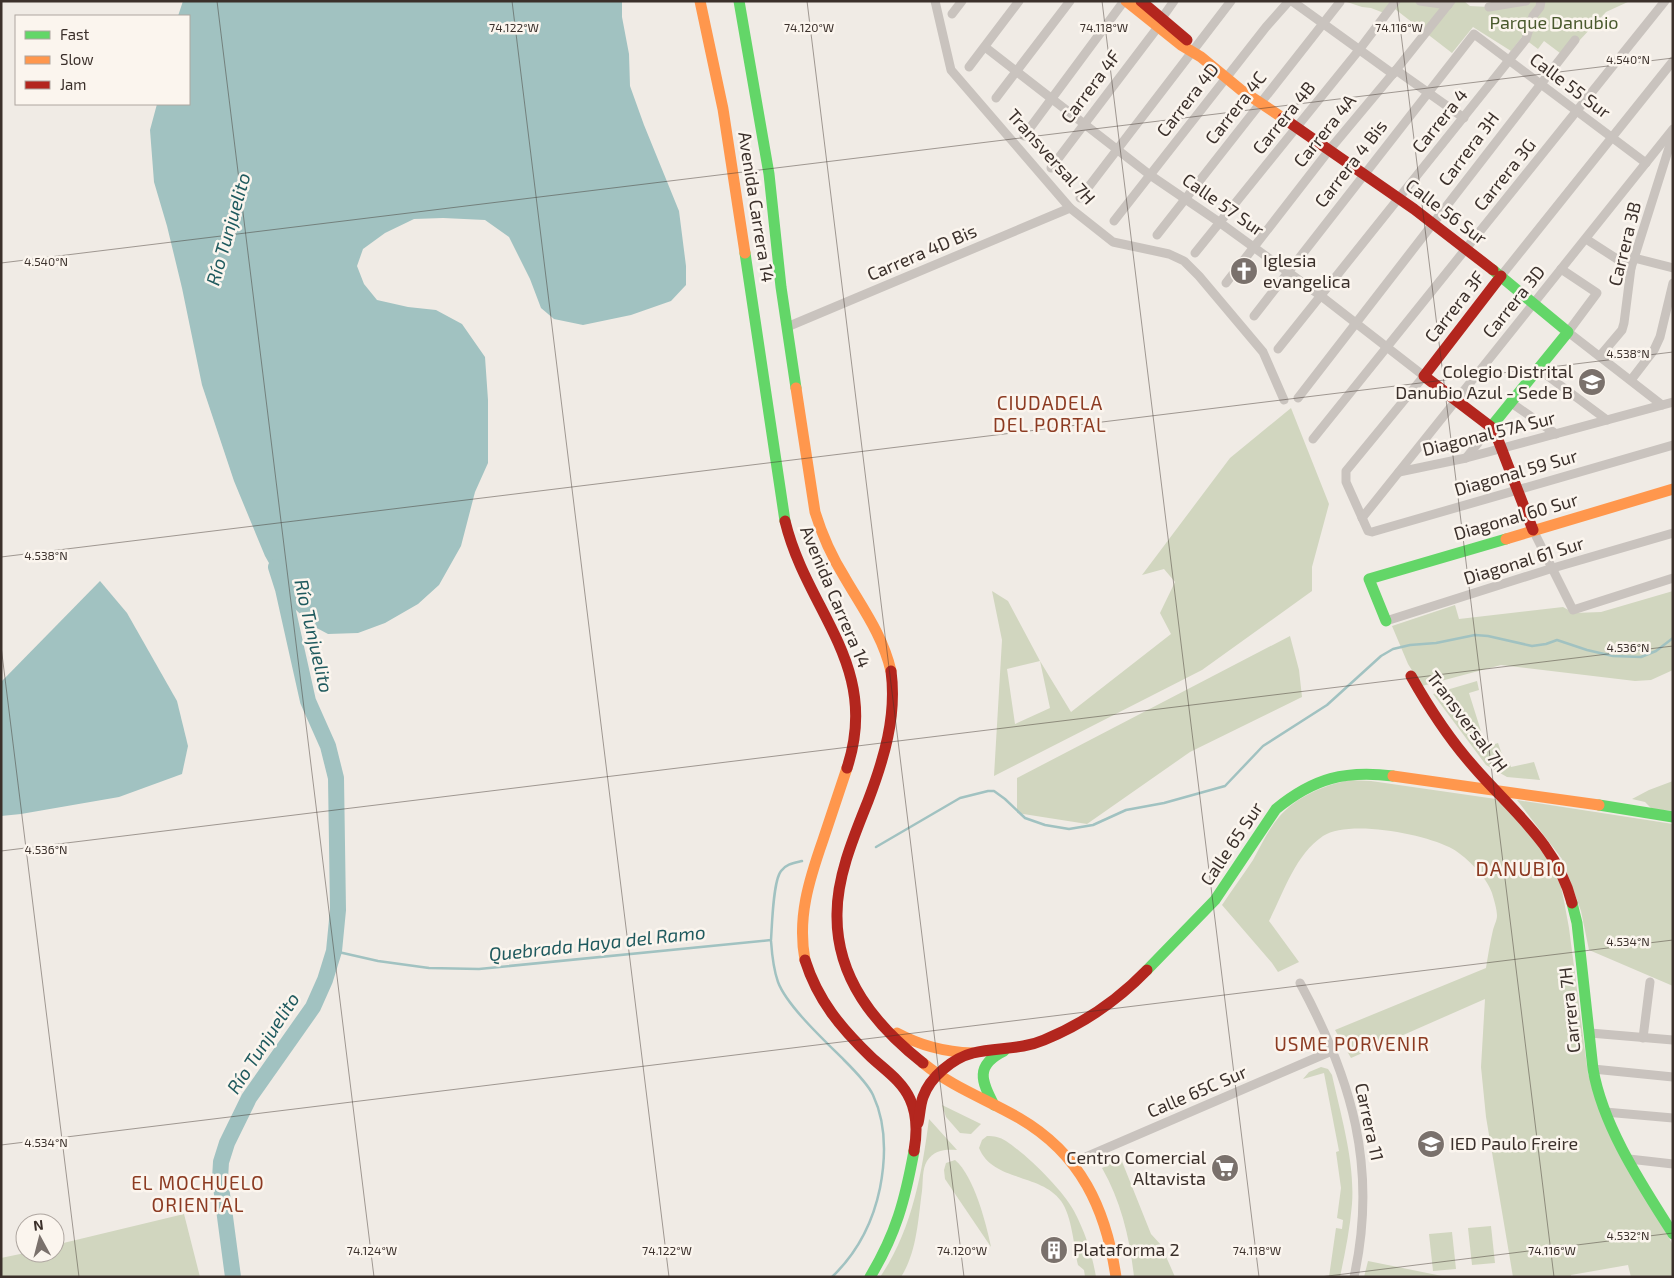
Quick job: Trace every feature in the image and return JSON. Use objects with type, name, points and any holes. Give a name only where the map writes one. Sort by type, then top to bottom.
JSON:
[{"type":"street","name":"Avenida Carrera 14","points":[[700,1],[723,109],[783,514],[790,542],[797,559],[846,660],[851,674],[856,704],[853,745],[803,902],[802,951],[813,984],[824,1004],[845,1031],[907,1093],[914,1106],[917,1128],[909,1185],[904,1204],[888,1246],[870,1277]]},
{"type":"street","name":"Avenida Carrera 14","points":[[739,1],[769,174],[787,327],[817,520],[833,559],[881,640],[890,667],[892,682],[893,709],[889,738],[842,880],[836,922],[840,954],[847,972],[865,1004],[919,1062],[966,1092],[1035,1128],[1072,1163],[1087,1182],[1100,1206],[1110,1236],[1116,1277]]},
{"type":"street","name":"Transversal 7H","points":[[935,1],[951,70],[1070,208],[1113,242],[1169,254],[1184,262],[1199,276],[1263,352],[1284,400]]},
{"type":"street","points":[[952,14],[962,1]]},
{"type":"street","points":[[969,67],[1020,1]]},
{"type":"street","points":[[996,98],[1070,1]]},
{"type":"street","points":[[1024,136],[1125,1]]},
{"type":"street","name":"Calle 56 Sur","points":[[1125,1],[1160,22]]},
{"type":"street","name":"Calle 56 Sur","points":[[1141,1],[1160,22],[1226,78],[1260,104],[1330,149],[1433,223],[1662,405]]},
{"type":"street","name":"Carrera 4F","points":[[1051,168],[1174,1]]},
{"type":"street","points":[[1080,198],[1196,52],[1231,1]]},
{"type":"street","points":[[1290,1],[1359,50],[1464,118]]},
{"type":"street","name":"Carrera 4D","points":[[1114,221],[1266,27],[1290,1]]},
{"type":"street","name":"Carrera 4B","points":[[1194,253],[1359,50],[1396,1]]},
{"type":"street","points":[[1420,1],[1449,3]]},
{"type":"street","points":[[1489,7],[1526,1]]},
{"type":"street","name":"Carrera 4","points":[[1278,349],[1526,39],[1533,16],[1540,7],[1541,1]]},
{"type":"street","name":"Carrera 3G","points":[[1313,439],[1665,1]]},
{"type":"street","name":"Carrera 4C","points":[[1157,234],[1340,2]]},
{"type":"street","name":"Carrera 4A","points":[[1226,283],[1330,149],[1449,3]]},
{"type":"street","name":"Calle 55 Sur","points":[[1474,34],[1646,163]]},
{"type":"street","name":"Carrera 4 Bis","points":[[1254,316],[1474,34]]},
{"type":"street","name":"Carrera 3H","points":[[1298,398],[1575,40]]},
{"type":"street","name":"Calle 57 Sur","points":[[985,46],[1150,175],[1220,222],[1321,296],[1491,427]]},
{"type":"street","points":[[1501,276],[1673,61]]},
{"type":"street","name":"Carrera 3D","points":[[1362,518],[1673,130]]},
{"type":"street","name":"Carrera 3B","points":[[1600,356],[1622,330],[1633,263],[1673,136]]},
{"type":"street","name":"Carrera 4D Bis","points":[[787,327],[1070,208]]},
{"type":"street","points":[[1586,239],[1633,263],[1673,268]]},
{"type":"street","points":[[1466,458],[1568,332],[1597,293],[1561,269]]},
{"type":"street","name":"Carrera 3F","points":[[1362,518],[1345,477],[1346,471],[1424,376],[1501,276]]},
{"type":"street","points":[[1631,380],[1654,350],[1660,337],[1673,283]]},
{"type":"street","points":[[1537,368],[1607,420]]},
{"type":"street","points":[[1510,402],[1556,434]]},
{"type":"street","name":"Diagonal 57A Sur","points":[[1399,472],[1466,458],[1673,402]]},
{"type":"street","points":[[1491,427],[1502,448],[1533,530],[1573,610],[1673,578]]},
{"type":"street","name":"Diagonal 59 Sur","points":[[1362,518],[1368,531],[1372,532],[1673,445]]},
{"type":"street","name":"Diagonal 60 Sur","points":[[1386,621],[1368,579],[1673,488]]},
{"type":"street","name":"Diagonal 61 Sur","points":[[1386,621],[1552,568],[1673,533]]},
{"type":"street","name":"Transversal 7H","points":[[1411,676],[1427,704],[1452,738],[1474,767],[1496,790]]},
{"type":"street","name":"Calle 65 Sur","points":[[917,1128],[923,1096],[937,1075],[951,1064],[972,1053],[1011,1049],[1032,1044],[1095,1014],[1129,989],[1215,900],[1276,809],[1302,790],[1330,777],[1356,773],[1539,795],[1673,817]]},
{"type":"street","name":"Carrera 7H","points":[[1496,790],[1517,811],[1548,851],[1568,888],[1577,924],[1593,1069],[1604,1112],[1629,1159],[1667,1216],[1673,1234]]},
{"type":"street","points":[[1643,1038],[1650,982]]},
{"type":"street","name":"Carrera 11","points":[[1300,983],[1334,1050],[1347,1087],[1359,1140],[1363,1176],[1363,1221],[1354,1277]]},
{"type":"street","points":[[886,1027],[910,1041],[932,1049],[945,1052],[972,1053]]},
{"type":"street","points":[[1590,1033],[1673,1040]]},
{"type":"street","name":"Calle 65 Sur","points":[[994,1105],[985,1088],[982,1073],[985,1065],[992,1057],[1011,1049]]},
{"type":"street","name":"Calle 65C Sur","points":[[1072,1163],[1334,1050]]},
{"type":"street","points":[[1593,1069],[1673,1076]]},
{"type":"street","points":[[1604,1112],[1673,1118]]},
{"type":"street","points":[[1629,1159],[1673,1164]]},
{"type":"green space","name":"Parque Danubio","points":[[1344,1],[1464,1],[1470,6],[1489,7],[1526,1],[1630,1],[1606,12],[1578,42],[1560,53],[1544,41],[1538,49],[1522,37],[1511,51],[1473,27],[1452,53],[1391,6],[1384,13]]},
{"type":"green space","points":[[1291,408],[1329,504],[1312,567],[1312,591],[1202,670],[994,776],[1002,640],[992,591],[1008,601],[1040,661],[1071,712],[1171,634],[1160,613],[1175,582],[1164,569],[1142,575],[1230,458]],"holes":[[[1040,661],[1050,708],[1015,724],[1007,669]]]},
{"type":"green space","points":[[1673,591],[1673,670],[1651,680],[1635,681],[1501,665],[1422,686],[1408,664],[1392,626],[1455,605],[1459,619],[1563,607],[1574,613],[1601,612]]},
{"type":"green space","points":[[1290,636],[1299,670],[1302,697],[1190,752],[1087,824],[1017,813],[1017,778]]},
{"type":"green space","points":[[1477,681],[1479,690],[1469,693],[1486,747],[1498,743],[1505,763],[1509,762],[1511,767],[1534,762],[1540,780],[1507,777],[1486,765],[1433,694]]},
{"type":"green space","points":[[1349,780],[1371,781],[1496,799],[1521,822],[1540,845],[1560,882],[1564,901],[1588,1074],[1617,1147],[1673,1245],[1673,1277],[1631,1277],[1628,1265],[1571,1275],[1571,1277],[1513,1277],[1486,1117],[1481,1067],[1485,999],[1351,1058],[1335,1030],[1486,968],[1497,918],[1496,907],[1492,893],[1485,880],[1455,850],[1422,837],[1386,830],[1350,829],[1335,831],[1323,836],[1305,853],[1291,875],[1269,921],[1299,962],[1278,972],[1222,905],[1253,860],[1271,827],[1286,810],[1311,793]]},
{"type":"green space","points":[[1673,781],[1673,811],[1652,809],[1645,802],[1632,799],[1649,790]]},
{"type":"green space","points":[[1517,800],[1673,824],[1673,986],[1589,950],[1581,911],[1562,859]]},
{"type":"green space","points":[[1321,1067],[1328,1069],[1332,1075],[1351,1172],[1352,1204],[1340,1277],[1329,1277],[1336,1228],[1342,1229],[1343,1220],[1337,1218],[1341,1188],[1336,1152],[1339,1151],[1324,1073],[1303,1079],[1309,1072]]},
{"type":"green space","points":[[942,1105],[981,1124],[971,1134],[960,1133],[946,1117]]},
{"type":"green space","points":[[929,1119],[957,1150],[940,1151],[933,1154],[925,1164],[916,1236],[910,1257],[901,1277],[880,1277],[891,1259],[908,1221],[919,1181]]},
{"type":"green space","points":[[987,1136],[1006,1141],[1014,1147],[1043,1173],[1068,1202],[1082,1227],[1096,1277],[1085,1277],[1084,1270],[1078,1265],[1068,1215],[1061,1201],[1042,1186],[995,1167],[986,1159],[979,1148],[982,1140]]},
{"type":"green space","points":[[1121,1159],[1151,1234],[1161,1245],[1175,1277],[1134,1277],[1124,1221],[1102,1168]]},
{"type":"green space","points":[[955,1160],[962,1167],[973,1188],[991,1247],[945,1179],[944,1170],[946,1163]]},
{"type":"green space","points":[[184,1214],[200,1277],[1,1277],[1,1258],[15,1255],[15,1263],[65,1263],[65,1243]]},
{"type":"green space","points":[[1491,1226],[1495,1263],[1472,1265],[1468,1228]]},
{"type":"green space","points":[[1452,1232],[1456,1269],[1433,1271],[1429,1234]]},
{"type":"green space","points":[[1368,1261],[1447,1277],[1364,1277]]},
{"type":"water","points":[[183,1],[622,1],[622,17],[629,54],[630,86],[679,211],[686,266],[686,285],[671,301],[631,315],[583,325],[554,319],[541,308],[530,279],[509,237],[485,220],[414,219],[385,233],[363,249],[357,266],[364,284],[377,300],[408,307],[436,310],[462,324],[485,357],[488,400],[488,463],[475,492],[461,546],[439,585],[418,604],[385,623],[358,633],[328,634],[313,626],[295,609],[265,556],[234,481],[202,385],[182,288],[154,182],[150,130],[157,105],[190,105],[190,15],[178,15]]},
{"type":"water","points":[[100,581],[127,613],[177,701],[188,746],[182,774],[119,797],[1,816],[1,682]]},
{"type":"waterway","name":"Río Tunjuelito","points":[[233,1277],[220,1179],[221,1162],[227,1143],[249,1098],[313,1007],[325,980],[334,951],[338,910],[336,778],[328,746],[308,701],[283,589],[276,567]]},
{"type":"waterway","name":"Quebrada Haya del Ramo","points":[[876,847],[960,798],[988,791],[994,791],[1005,799],[1025,818],[1045,825],[1069,829],[1093,825],[1126,810],[1164,803],[1225,786],[1263,746],[1327,705],[1381,656],[1393,649],[1475,635],[1532,646],[1557,640],[1613,656],[1641,657],[1656,651],[1673,638]]},
{"type":"waterway","name":"Quebrada Haya del Ramo","points":[[334,951],[378,961],[429,968],[479,969],[771,940],[773,904],[778,876],[785,867],[802,861]]},
{"type":"waterway","points":[[771,941],[775,972],[778,982],[789,1002],[864,1081],[878,1106],[883,1129],[884,1153],[882,1176],[873,1213],[863,1236],[849,1258],[832,1277]]},
{"type":"traffic: fast","points":[[739,1],[769,174],[781,287],[796,388]]},
{"type":"traffic: fast","points":[[745,253],[785,521]]},
{"type":"traffic: fast","points":[[1491,427],[1568,332],[1493,270]]},
{"type":"traffic: fast","points":[[1386,621],[1369,579],[1506,539]]},
{"type":"traffic: fast","points":[[1147,970],[1215,900],[1276,809],[1304,790],[1317,783],[1331,779],[1360,774],[1393,776]]},
{"type":"traffic: fast","points":[[1599,805],[1673,817]]},
{"type":"traffic: fast","points":[[1572,903],[1577,923],[1593,1069],[1598,1091],[1605,1112],[1625,1155],[1673,1234]]},
{"type":"traffic: fast","points":[[994,1105],[986,1088],[983,1074],[988,1062],[1004,1051]]},
{"type":"traffic: fast","points":[[870,1277],[893,1231],[907,1185],[914,1151]]},
{"type":"traffic: slow","points":[[700,1],[723,109],[745,253]]},
{"type":"traffic: slow","points":[[1126,1],[1181,45],[1201,57],[1241,90],[1283,118]]},
{"type":"traffic: slow","points":[[796,388],[818,521],[836,562],[878,634],[891,671]]},
{"type":"traffic: slow","points":[[1506,539],[1673,489]]},
{"type":"traffic: slow","points":[[805,960],[802,929],[809,884],[847,768]]},
{"type":"traffic: slow","points":[[1393,776],[1599,805]]},
{"type":"traffic: slow","points":[[897,1033],[933,1048],[972,1053]]},
{"type":"traffic: slow","points":[[923,1063],[957,1086],[1019,1118],[1041,1132],[1059,1148],[1074,1166],[1097,1206],[1112,1252],[1116,1277]]},
{"type":"traffic: jam","points":[[1141,1],[1187,40]]},
{"type":"traffic: jam","points":[[1283,118],[1414,209],[1493,270]]},
{"type":"traffic: jam","points":[[1501,276],[1424,376],[1495,432],[1533,530]]},
{"type":"traffic: jam","points":[[785,521],[795,554],[837,640],[848,669],[855,699],[855,732],[847,768]]},
{"type":"traffic: jam","points":[[891,671],[892,704],[888,737],[879,769],[843,871],[838,900],[838,937],[843,959],[851,979],[874,1016],[889,1033],[923,1063]]},
{"type":"traffic: jam","points":[[1411,676],[1448,735],[1474,767],[1532,829],[1556,863],[1572,903]]},
{"type":"traffic: jam","points":[[805,960],[810,975],[824,1001],[840,1024],[871,1057],[898,1081],[907,1093],[913,1105],[916,1118],[914,1151]]},
{"type":"traffic: jam","points":[[918,1123],[922,1100],[926,1090],[931,1082],[950,1064],[973,1053],[1027,1045],[1058,1034],[1086,1019],[1112,1001],[1147,970]]},
{"type":"place","name":"Iglesia evangelica","points":[[1244,271]]},
{"type":"place","name":"Colegio Distrital Danubio Azul - Sede B","points":[[1592,382]]},
{"type":"place","name":"IED Paulo Freire","points":[[1431,1144]]},
{"type":"place","name":"Centro Comercial Altavista","points":[[1225,1168]]},
{"type":"place","name":"Plataforma 2","points":[[1054,1250]]},
{"type":"district","name":"CIUDADELA DEL PORTAL","points":[[1050,414]]},
{"type":"district","name":"DANUBIO","points":[[1521,869]]},
{"type":"district","name":"USME PORVENIR","points":[[1352,1044]]},
{"type":"district","name":"EL MOCHUELO ORIENTAL","points":[[198,1194]]}]
